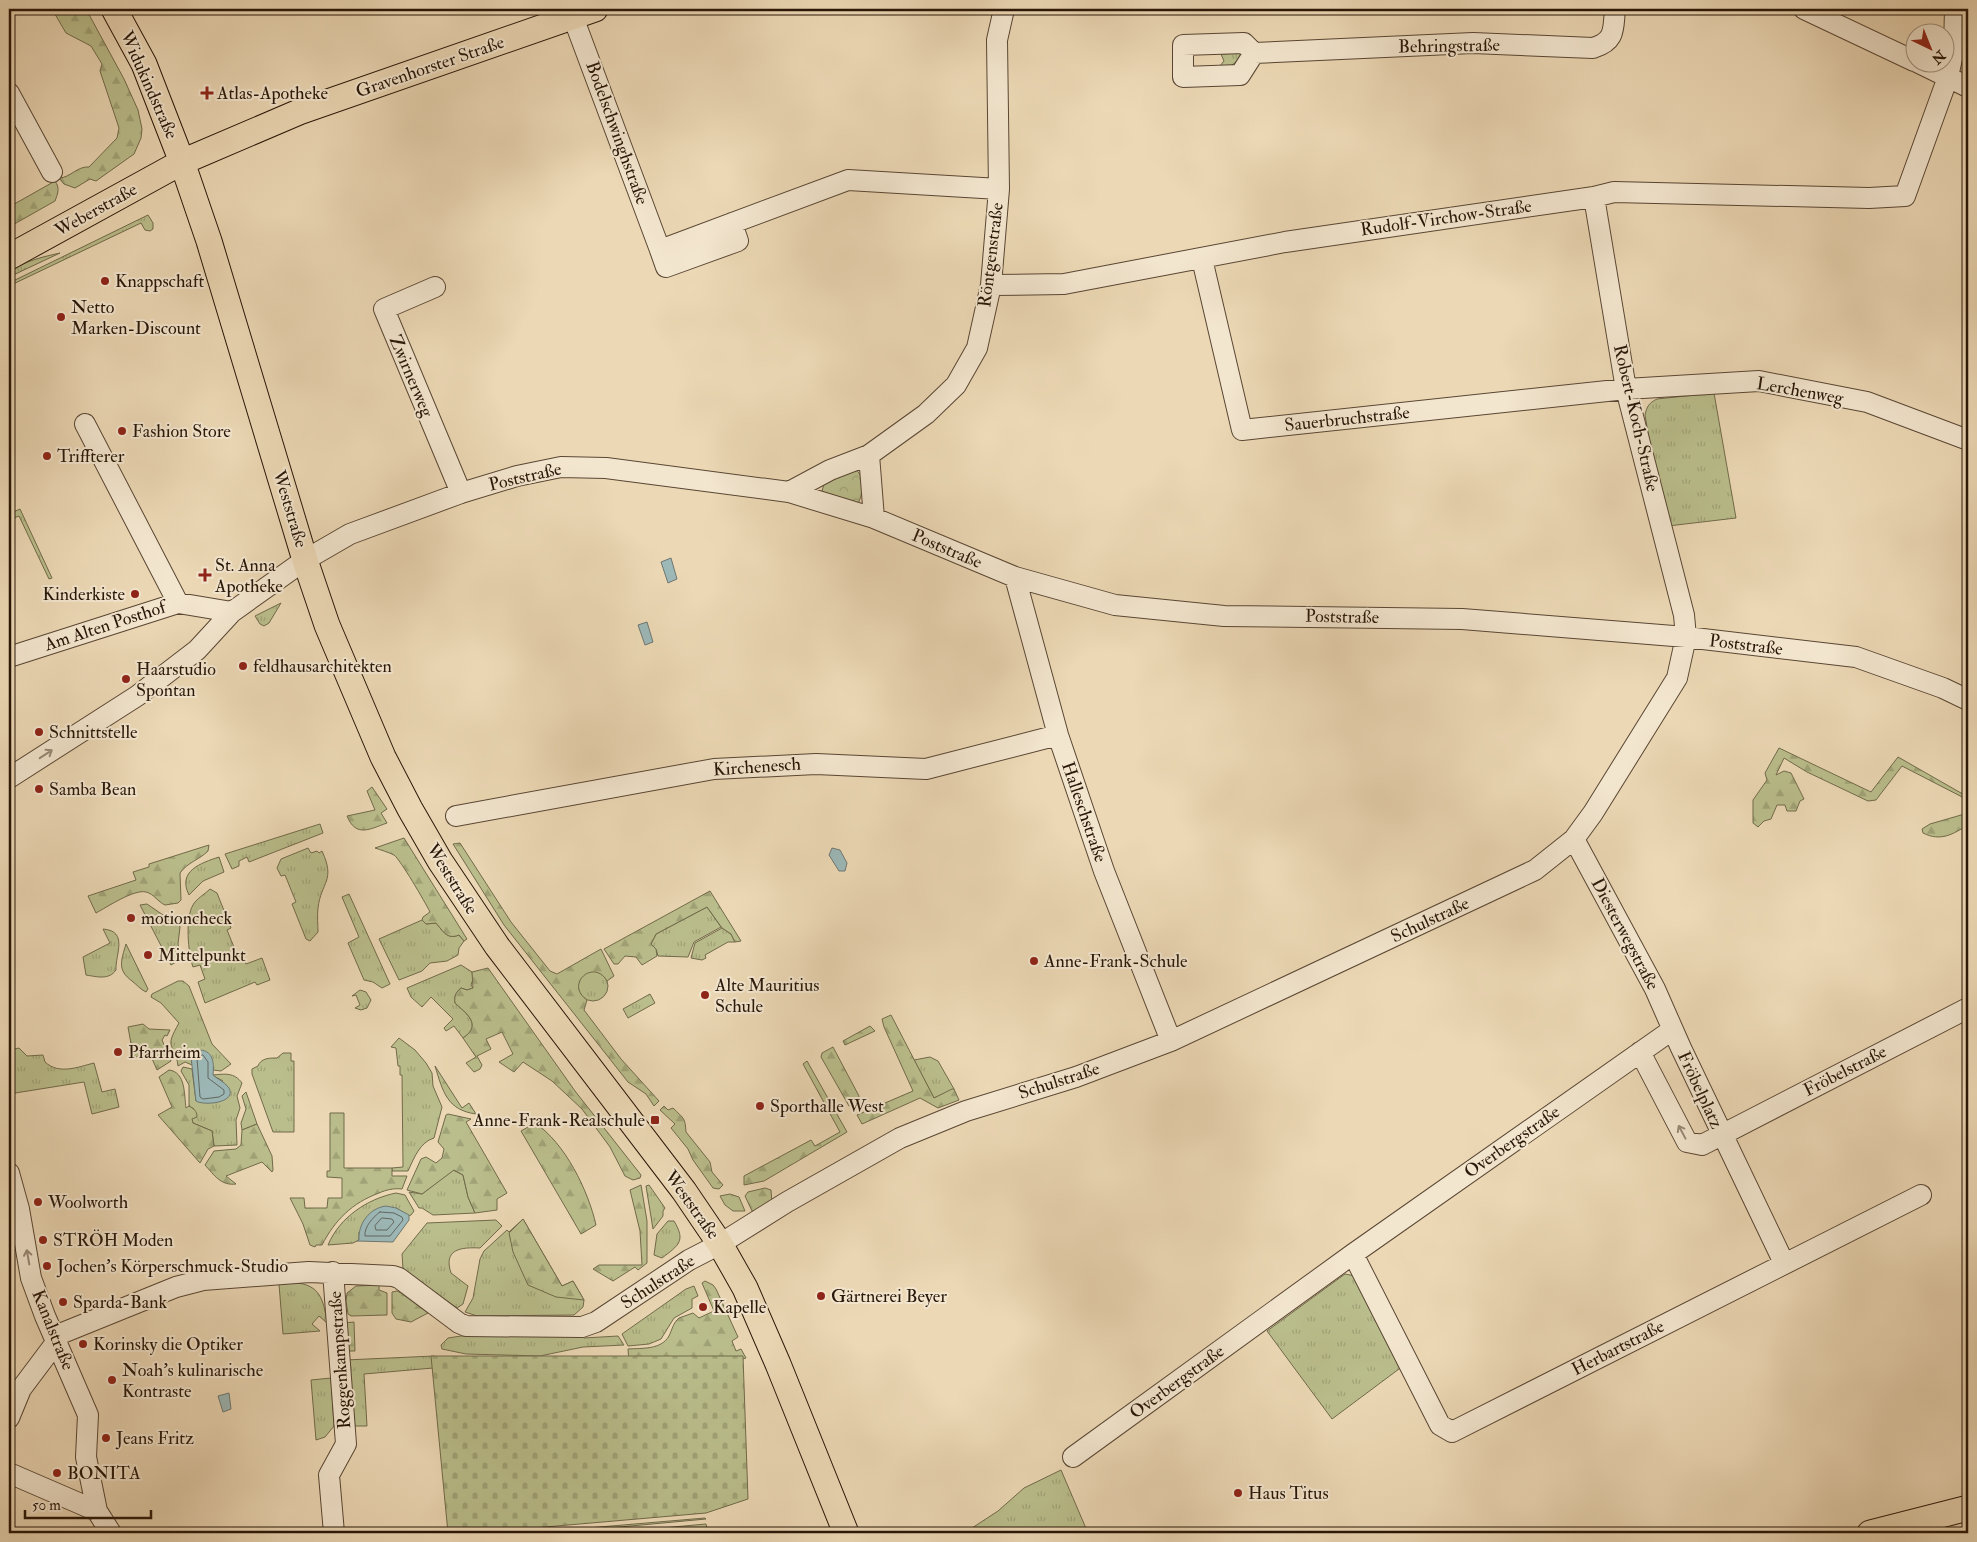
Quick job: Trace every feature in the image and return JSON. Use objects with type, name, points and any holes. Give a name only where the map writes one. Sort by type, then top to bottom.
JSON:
[{"type":"main road","name":"Widukindstraße","points":[[114,9],[144,64],[182,162]]},
{"type":"main road","name":"Gravenhorster Straße","points":[[182,162],[299,112],[580,11]]},
{"type":"main road","name":"Weberstraße","points":[[9,257],[182,162]]},
{"type":"main road","name":"Weststraße","points":[[182,162],[212,249],[305,560],[334,643],[383,757],[440,861],[497,946],[684,1192],[720,1244],[745,1288],[778,1364],[846,1533]]},
{"type":"main road","points":[[1870,1533],[1968,1508]]},
{"type":"street","name":"Röntgenstraße","points":[[789,492],[830,470],[869,455],[926,414],[956,386],[977,348],[991,284],[999,188],[997,40],[1004,9]]},
{"type":"street","name":"Behringstraße","points":[[1254,53],[1473,43],[1594,48],[1604,45],[1612,37],[1615,9]]},
{"type":"street","points":[[1804,9],[1904,56]]},
{"type":"street","points":[[1948,78],[1954,49],[1955,9]]},
{"type":"street","name":"Bodelschwinghstraße","points":[[580,11],[660,250],[848,180],[999,188]]},
{"type":"street","points":[[1936,72],[1968,87]]},
{"type":"street","name":"Rudolf-Virchow-Straße","points":[[991,284],[1064,284],[1285,242],[1594,197],[1614,192],[1869,198],[1905,196],[1948,78]]},
{"type":"street","points":[[9,93],[52,172]]},
{"type":"street","name":"Robert-Koch-Straße","points":[[1594,197],[1626,389],[1684,616],[1686,638]]},
{"type":"street","name":"Sauerbruchstraße","points":[[1202,259],[1242,430],[1626,389]]},
{"type":"street","name":"Zwirnerweg","points":[[434,288],[384,309],[461,493]]},
{"type":"street","name":"Lerchenweg","points":[[1626,389],[1759,381],[1867,402],[1968,440]]},
{"type":"street","points":[[85,424],[178,603]]},
{"type":"street","points":[[869,455],[874,518]]},
{"type":"street","name":"Poststraße","points":[[9,778],[137,696],[197,650],[232,612],[305,560],[350,534],[461,493],[516,476],[561,467],[606,468],[789,492],[874,518],[1014,577],[1115,605],[1224,616],[1462,619],[1686,638],[1856,658],[1943,688],[1968,700]]},
{"type":"street","name":"Halleschstraße","points":[[1014,577],[1058,735],[1104,870],[1171,1041]]},
{"type":"street","name":"Am Alten Posthof","points":[[9,657],[178,603],[232,612]]},
{"type":"street","name":"Schulstraße","points":[[56,1338],[176,1287],[203,1280],[333,1272],[396,1277],[458,1323],[466,1326],[582,1327],[606,1316],[689,1260],[720,1244],[787,1202],[900,1138],[966,1111],[1076,1077],[1171,1041],[1526,875],[1574,839],[1593,813],[1677,678],[1686,638]]},
{"type":"street","name":"Kirchenesch","points":[[456,816],[714,769],[816,764],[926,769],[1058,735]]},
{"type":"street","name":"Diesterwegstraße","points":[[1574,839],[1655,989],[1672,1030]]},
{"type":"street","name":"Fröbelstraße","points":[[1723,1134],[1968,1008]]},
{"type":"street","name":"Overbergstraße","points":[[1073,1456],[1353,1254],[1672,1030]]},
{"type":"street","name":"Fröbelplatz","points":[[1640,1052],[1687,1142],[1702,1145],[1723,1134],[1672,1030]]},
{"type":"street","points":[[1723,1134],[1784,1263]]},
{"type":"street","name":"Kanalstraße","points":[[9,1173],[19,1209],[32,1278],[45,1316],[88,1415],[86,1453]]},
{"type":"street","name":"Herbartstraße","points":[[1353,1254],[1440,1425],[1452,1432],[1921,1195]]},
{"type":"street","name":"Roggenkampstraße","points":[[333,1272],[346,1444],[329,1476],[334,1533]]},
{"type":"street","points":[[9,1418],[21,1390],[56,1338]]},
{"type":"street","points":[[70,1499],[86,1453]]},
{"type":"street","points":[[86,1453],[97,1511],[111,1533]]},
{"type":"street","points":[[9,1473],[97,1511]]},
{"type":"green space","points":[[52,9],[86,9],[124,79],[138,110],[142,129],[141,138],[134,154],[96,181],[90,179],[75,188],[64,184],[59,178],[81,168],[89,167],[117,138],[119,128],[100,71],[102,64],[91,46],[66,33]]},
{"type":"green space","points":[[1241,53],[1239,60],[1226,69],[1219,67],[1224,61],[1221,54]]},
{"type":"green space","points":[[55,181],[58,191],[55,201],[9,227],[9,207]]},
{"type":"green space","points":[[148,215],[153,223],[153,229],[150,231],[145,230],[141,223],[9,286],[9,283]]},
{"type":"green space","points":[[60,253],[9,277],[16,268],[23,264]]},
{"type":"green space","points":[[1714,393],[1736,518],[1668,526],[1661,508],[1645,415],[1647,409],[1650,403],[1657,399]]},
{"type":"green space","points":[[856,470],[862,482],[861,497],[857,505],[821,494],[825,481]]},
{"type":"green space","points":[[20,509],[52,578],[49,579],[19,516],[9,520],[9,514]]},
{"type":"green space","points":[[281,603],[269,623],[264,626],[260,624],[255,616]]},
{"type":"green space","points":[[1779,748],[1871,792],[1898,757],[1968,797],[1968,800],[1902,766],[1876,800],[1868,801],[1807,772],[1784,758],[1776,775],[1784,771],[1791,773],[1804,799],[1800,801],[1796,811],[1787,811],[1785,805],[1777,805],[1771,819],[1764,821],[1758,827],[1753,823],[1753,800],[1767,780],[1765,773]]},
{"type":"green space","points":[[372,787],[387,809],[381,813],[387,823],[369,829],[359,829],[351,823],[347,816],[375,810],[367,791]]},
{"type":"green space","points":[[1968,813],[1968,825],[1952,834],[1936,837],[1923,833],[1922,829],[1930,824]]},
{"type":"green space","points":[[320,824],[323,833],[249,862],[247,857],[239,861],[239,866],[232,869],[225,854]]},
{"type":"green space","points":[[404,838],[467,939],[464,941],[459,935],[448,936],[436,923],[426,924],[422,920],[430,912],[407,872],[394,855],[375,848]]},
{"type":"green space","points":[[460,843],[511,922],[550,971],[557,974],[601,949],[614,976],[607,981],[595,972],[584,976],[580,981],[579,987],[581,994],[587,1000],[584,1010],[621,1059],[659,1101],[654,1106],[646,1094],[628,1082],[504,925],[453,844]]},
{"type":"green space","points":[[209,845],[208,851],[186,866],[180,873],[181,900],[178,903],[165,905],[149,893],[141,892],[121,899],[96,913],[88,896],[136,880],[133,872],[149,867],[149,864]]},
{"type":"green space","points":[[308,848],[311,853],[322,851],[328,869],[318,908],[318,932],[310,941],[306,939],[292,904],[296,902],[285,875],[281,876],[277,868],[281,859]]},
{"type":"green space","points":[[219,857],[224,872],[203,881],[189,895],[186,887],[188,874],[198,865]]},
{"type":"green space","points":[[210,889],[217,893],[231,928],[227,930],[238,957],[242,956],[246,964],[262,958],[270,980],[257,985],[255,982],[205,1003],[198,982],[205,979],[200,965],[193,967],[188,927],[190,911],[193,905]]},
{"type":"green space","points":[[710,891],[741,941],[735,942],[731,934],[722,928],[707,907],[656,934],[651,944],[656,949],[657,956],[642,965],[636,957],[625,956],[618,964],[614,964],[604,949]]},
{"type":"green space","points":[[349,894],[390,984],[382,988],[373,982],[364,980],[348,943],[359,937],[342,897]]},
{"type":"green space","points":[[147,904],[163,915],[177,919],[180,927],[178,944],[181,959],[171,965],[140,905]]},
{"type":"green space","points":[[707,907],[721,927],[694,942],[688,957],[658,956],[656,949],[651,944],[656,934]]},
{"type":"green space","points":[[422,920],[426,924],[436,923],[448,936],[459,935],[464,941],[459,948],[458,955],[447,961],[430,963],[422,971],[399,980],[379,939]]},
{"type":"green space","points":[[722,928],[731,934],[735,942],[728,942],[705,955],[706,958],[702,960],[691,958],[695,943]]},
{"type":"green space","points":[[103,929],[116,934],[118,939],[116,970],[107,977],[86,975],[83,957],[110,943]]},
{"type":"green space","points":[[126,944],[148,989],[146,992],[127,977],[122,969],[121,965]]},
{"type":"green space","points":[[461,965],[472,972],[473,979],[471,985],[473,988],[467,990],[461,988],[455,996],[455,1003],[468,1015],[472,1024],[469,1033],[463,1038],[454,1026],[446,1031],[444,1028],[453,1019],[431,997],[422,1007],[411,997],[407,988]]},
{"type":"green space","points":[[488,968],[575,1091],[641,1175],[640,1178],[633,1180],[625,1176],[610,1147],[582,1109],[552,1081],[523,1062],[514,1072],[499,1062],[513,1054],[502,1032],[486,1039],[491,1049],[477,1056],[482,1065],[480,1069],[474,1072],[466,1063],[476,1057],[463,1038],[469,1033],[472,1024],[468,1015],[455,1003],[455,996],[461,988],[467,990],[473,988],[472,972]]},
{"type":"green space","points":[[593,971],[599,972],[607,980],[607,992],[599,1000],[593,1001],[587,1000],[579,992],[578,986],[579,980],[587,972]]},
{"type":"green space","points":[[178,981],[183,981],[189,986],[212,1044],[231,1064],[221,1071],[213,1070],[214,1067],[193,1061],[192,1065],[185,1062],[178,1066],[171,1042],[179,1023],[161,1003],[151,997],[152,994]]},
{"type":"green space","points":[[360,990],[366,992],[371,1000],[367,1008],[361,1010],[355,1008],[360,1005],[356,995],[352,996]]},
{"type":"green space","points":[[650,994],[655,1003],[628,1018],[623,1009]]},
{"type":"green space","points":[[891,1015],[934,1098],[954,1089],[959,1100],[938,1108],[920,1098],[862,1124],[857,1115],[913,1091],[884,1027],[882,1019]]},
{"type":"green space","points":[[143,1024],[149,1029],[170,1030],[162,1040],[171,1061],[157,1070],[150,1054],[136,1057],[133,1055],[128,1027]]},
{"type":"green space","points":[[870,1026],[875,1031],[845,1045],[843,1041]]},
{"type":"green space","points":[[399,1038],[415,1050],[426,1063],[432,1073],[433,1086],[442,1107],[434,1138],[421,1147],[408,1171],[392,1171],[392,1168],[403,1167],[402,1075],[400,1075],[400,1066],[398,1066],[396,1048],[391,1047]]},
{"type":"green space","points":[[833,1047],[859,1096],[858,1101],[853,1106],[849,1106],[821,1057],[822,1053]]},
{"type":"green space","points":[[19,1048],[27,1056],[43,1055],[45,1062],[56,1068],[69,1069],[94,1063],[102,1092],[115,1089],[119,1107],[92,1114],[84,1082],[9,1094],[9,1050]]},
{"type":"green space","points":[[283,1053],[291,1053],[291,1061],[294,1061],[294,1132],[273,1132],[252,1074],[252,1069],[258,1066],[261,1061],[268,1058],[277,1058]]},
{"type":"green space","points":[[930,1057],[938,1061],[954,1089],[934,1098],[914,1060]]},
{"type":"green space","points":[[807,1061],[847,1132],[764,1181],[744,1185],[744,1176],[811,1140],[815,1146],[840,1132],[803,1064]]},
{"type":"green space","points":[[435,1066],[462,1108],[469,1103],[476,1114],[466,1112],[452,1104],[444,1092]]},
{"type":"green space","points":[[183,1067],[192,1069],[196,1101],[223,1081],[212,1075],[232,1075],[242,1083],[237,1096],[240,1108],[236,1120],[237,1145],[214,1146],[212,1131],[193,1123],[191,1119],[194,1109],[189,1106],[189,1085],[181,1071]]},
{"type":"green space","points":[[169,1070],[179,1075],[181,1079],[186,1108],[189,1106],[196,1113],[197,1117],[192,1119],[193,1123],[212,1131],[214,1146],[208,1149],[200,1163],[158,1115],[172,1107],[159,1077]]},
{"type":"green space","points":[[246,1092],[257,1124],[242,1130],[241,1123],[246,1109],[242,1096]]},
{"type":"green space","points":[[664,1106],[668,1110],[673,1108],[683,1119],[686,1132],[710,1162],[712,1172],[723,1185],[719,1189],[713,1188],[693,1160],[688,1149],[671,1128],[675,1124],[660,1110]]},
{"type":"green space","points":[[330,1113],[344,1113],[344,1168],[392,1168],[392,1176],[407,1176],[402,1189],[393,1189],[369,1197],[345,1213],[322,1245],[316,1245],[315,1247],[310,1245],[303,1224],[290,1198],[304,1198],[305,1208],[327,1208],[328,1198],[342,1198],[342,1178],[327,1177],[327,1171],[330,1171]]},
{"type":"green space","points":[[446,1115],[471,1119],[466,1122],[507,1193],[497,1199],[497,1210],[475,1213],[468,1197],[463,1175],[454,1170],[422,1194],[407,1190],[421,1159],[426,1157],[436,1163],[442,1158],[444,1149],[438,1142]]},
{"type":"green space","points":[[535,1123],[556,1142],[574,1168],[587,1197],[596,1225],[581,1234],[521,1131]]},
{"type":"green space","points":[[257,1124],[272,1156],[272,1172],[262,1162],[226,1176],[236,1184],[222,1182],[205,1165],[214,1151],[236,1149],[241,1145],[242,1130]]},
{"type":"green space","points":[[453,1170],[463,1175],[468,1197],[475,1213],[433,1215],[419,1208],[409,1192],[422,1194]]},
{"type":"green space","points":[[641,1185],[647,1221],[647,1263],[638,1270],[635,1267],[613,1281],[593,1269],[599,1265],[642,1265],[640,1231],[630,1190]]},
{"type":"green space","points":[[649,1185],[665,1208],[663,1216],[653,1229],[646,1186]]},
{"type":"green space","points":[[765,1188],[771,1190],[772,1203],[760,1210],[752,1211],[745,1196],[748,1192]]},
{"type":"green space","points":[[396,1193],[405,1195],[414,1211],[411,1215],[408,1216],[396,1208],[359,1232],[359,1240],[353,1243],[328,1245],[340,1226],[356,1211],[375,1200]]},
{"type":"green space","points":[[730,1194],[739,1197],[745,1211],[733,1211],[725,1205],[720,1196]]},
{"type":"green space","points":[[523,1219],[562,1286],[573,1281],[584,1300],[583,1307],[574,1315],[477,1316],[465,1312],[473,1298],[480,1259],[484,1251],[507,1230],[509,1232]]},
{"type":"green space","points":[[523,1219],[562,1286],[573,1281],[584,1300],[556,1297],[528,1285],[513,1252],[509,1233]]},
{"type":"green space","points":[[496,1220],[502,1226],[480,1248],[460,1249],[455,1251],[449,1259],[451,1273],[468,1286],[463,1304],[457,1308],[403,1269],[402,1254],[427,1223]]},
{"type":"green space","points":[[668,1221],[674,1221],[680,1233],[680,1238],[673,1250],[662,1258],[654,1255],[657,1234]]},
{"type":"green space","points":[[1345,1274],[1355,1276],[1403,1366],[1332,1419],[1267,1331]]},
{"type":"green space","points":[[705,1281],[716,1289],[738,1337],[732,1341],[736,1351],[741,1349],[746,1358],[739,1360],[629,1364],[628,1349],[645,1348],[661,1344],[666,1341],[679,1318],[693,1313],[699,1318],[714,1311],[702,1283]]},
{"type":"green space","points":[[295,1283],[310,1287],[319,1295],[327,1323],[319,1316],[312,1324],[320,1331],[283,1334],[279,1284]]},
{"type":"green space","points":[[379,1285],[379,1290],[387,1293],[387,1315],[351,1316],[348,1314],[347,1293],[356,1286]]},
{"type":"green space","points":[[694,1286],[698,1296],[692,1299],[692,1308],[674,1318],[661,1339],[649,1344],[628,1346],[622,1334],[686,1289]]},
{"type":"green space","points":[[397,1291],[428,1313],[411,1322],[396,1319],[392,1313],[392,1292]]},
{"type":"green space","points":[[354,1322],[355,1351],[345,1351],[344,1323]]},
{"type":"green space","points":[[581,1335],[584,1338],[618,1336],[624,1345],[583,1347],[540,1356],[466,1354],[442,1349],[441,1345],[448,1338],[461,1336]]},
{"type":"green space","points":[[431,1356],[743,1356],[748,1499],[706,1513],[476,1533],[448,1533]]},
{"type":"green space","points":[[434,1356],[436,1384],[433,1368],[364,1374],[367,1426],[355,1426],[345,1360]]},
{"type":"green space","points":[[331,1378],[334,1426],[325,1437],[316,1440],[311,1380]]},
{"type":"green space","points":[[1061,1470],[1088,1533],[967,1533],[998,1511],[1024,1488]]},
{"type":"green space","points":[[705,1518],[577,1531],[576,1529]]},
{"type":"green space","points":[[706,1524],[707,1528],[683,1533],[644,1533],[651,1529]]},
{"type":"water","points":[[671,558],[677,579],[668,583],[661,562]]},
{"type":"water","points":[[647,622],[653,642],[645,645],[638,625]]},
{"type":"water","points":[[832,848],[840,850],[847,863],[845,871],[839,871],[829,855]]},
{"type":"water","points":[[200,1050],[211,1055],[213,1075],[229,1088],[230,1093],[224,1100],[212,1103],[196,1101],[191,1057],[194,1052]]},
{"type":"water","points":[[380,1207],[396,1208],[409,1215],[409,1220],[393,1242],[357,1241],[359,1240],[359,1234],[366,1217]]},
{"type":"water","points":[[229,1393],[231,1409],[223,1412],[218,1396]]},
{"type":"place","name":"Atlas-Apotheke","points":[[207,93]]},
{"type":"place","name":"Knappschaft","points":[[105,281]]},
{"type":"place","name":"Netto Marken-Discount","points":[[61,317]]},
{"type":"place","name":"Fashion Store","points":[[122,431]]},
{"type":"place","name":"Triffterer","points":[[47,456]]},
{"type":"place","name":"St. Anna Apotheke","points":[[205,575]]},
{"type":"place","name":"Kinderkiste","points":[[135,594]]},
{"type":"place","name":"feldhausarchitekten","points":[[243,666]]},
{"type":"place","name":"Haarstudio Spontan","points":[[126,679]]},
{"type":"place","name":"Schnittstelle","points":[[39,732]]},
{"type":"place","name":"Samba Bean","points":[[39,789]]},
{"type":"place","name":"motioncheck","points":[[131,918]]},
{"type":"place","name":"Mittelpunkt","points":[[148,955]]},
{"type":"place","name":"Anne-Frank-Schule","points":[[1034,961]]},
{"type":"place","name":"Alte Mauritius Schule","points":[[705,995]]},
{"type":"place","name":"Pfarrheim","points":[[118,1052]]},
{"type":"place","name":"Sporthalle West","points":[[760,1106]]},
{"type":"place","name":"Anne-Frank-Realschule","points":[[655,1120]]},
{"type":"place","name":"Woolworth","points":[[38,1202]]},
{"type":"place","name":"STRÖH Moden","points":[[43,1240]]},
{"type":"place","name":"Jochen's Körperschmuck-Studio","points":[[47,1266]]},
{"type":"place","name":"Gärtnerei Beyer","points":[[821,1296]]},
{"type":"place","name":"Sparda-Bank","points":[[63,1302]]},
{"type":"place","name":"Kapelle","points":[[703,1307]]},
{"type":"place","name":"Korinsky die Optiker","points":[[83,1344]]},
{"type":"place","name":"Noah's kulinarische Kontraste","points":[[112,1380]]},
{"type":"place","name":"Jeans Fritz","points":[[106,1438]]},
{"type":"place","name":"BONITA","points":[[57,1473]]},
{"type":"place","name":"Haus Titus","points":[[1238,1493]]}]
